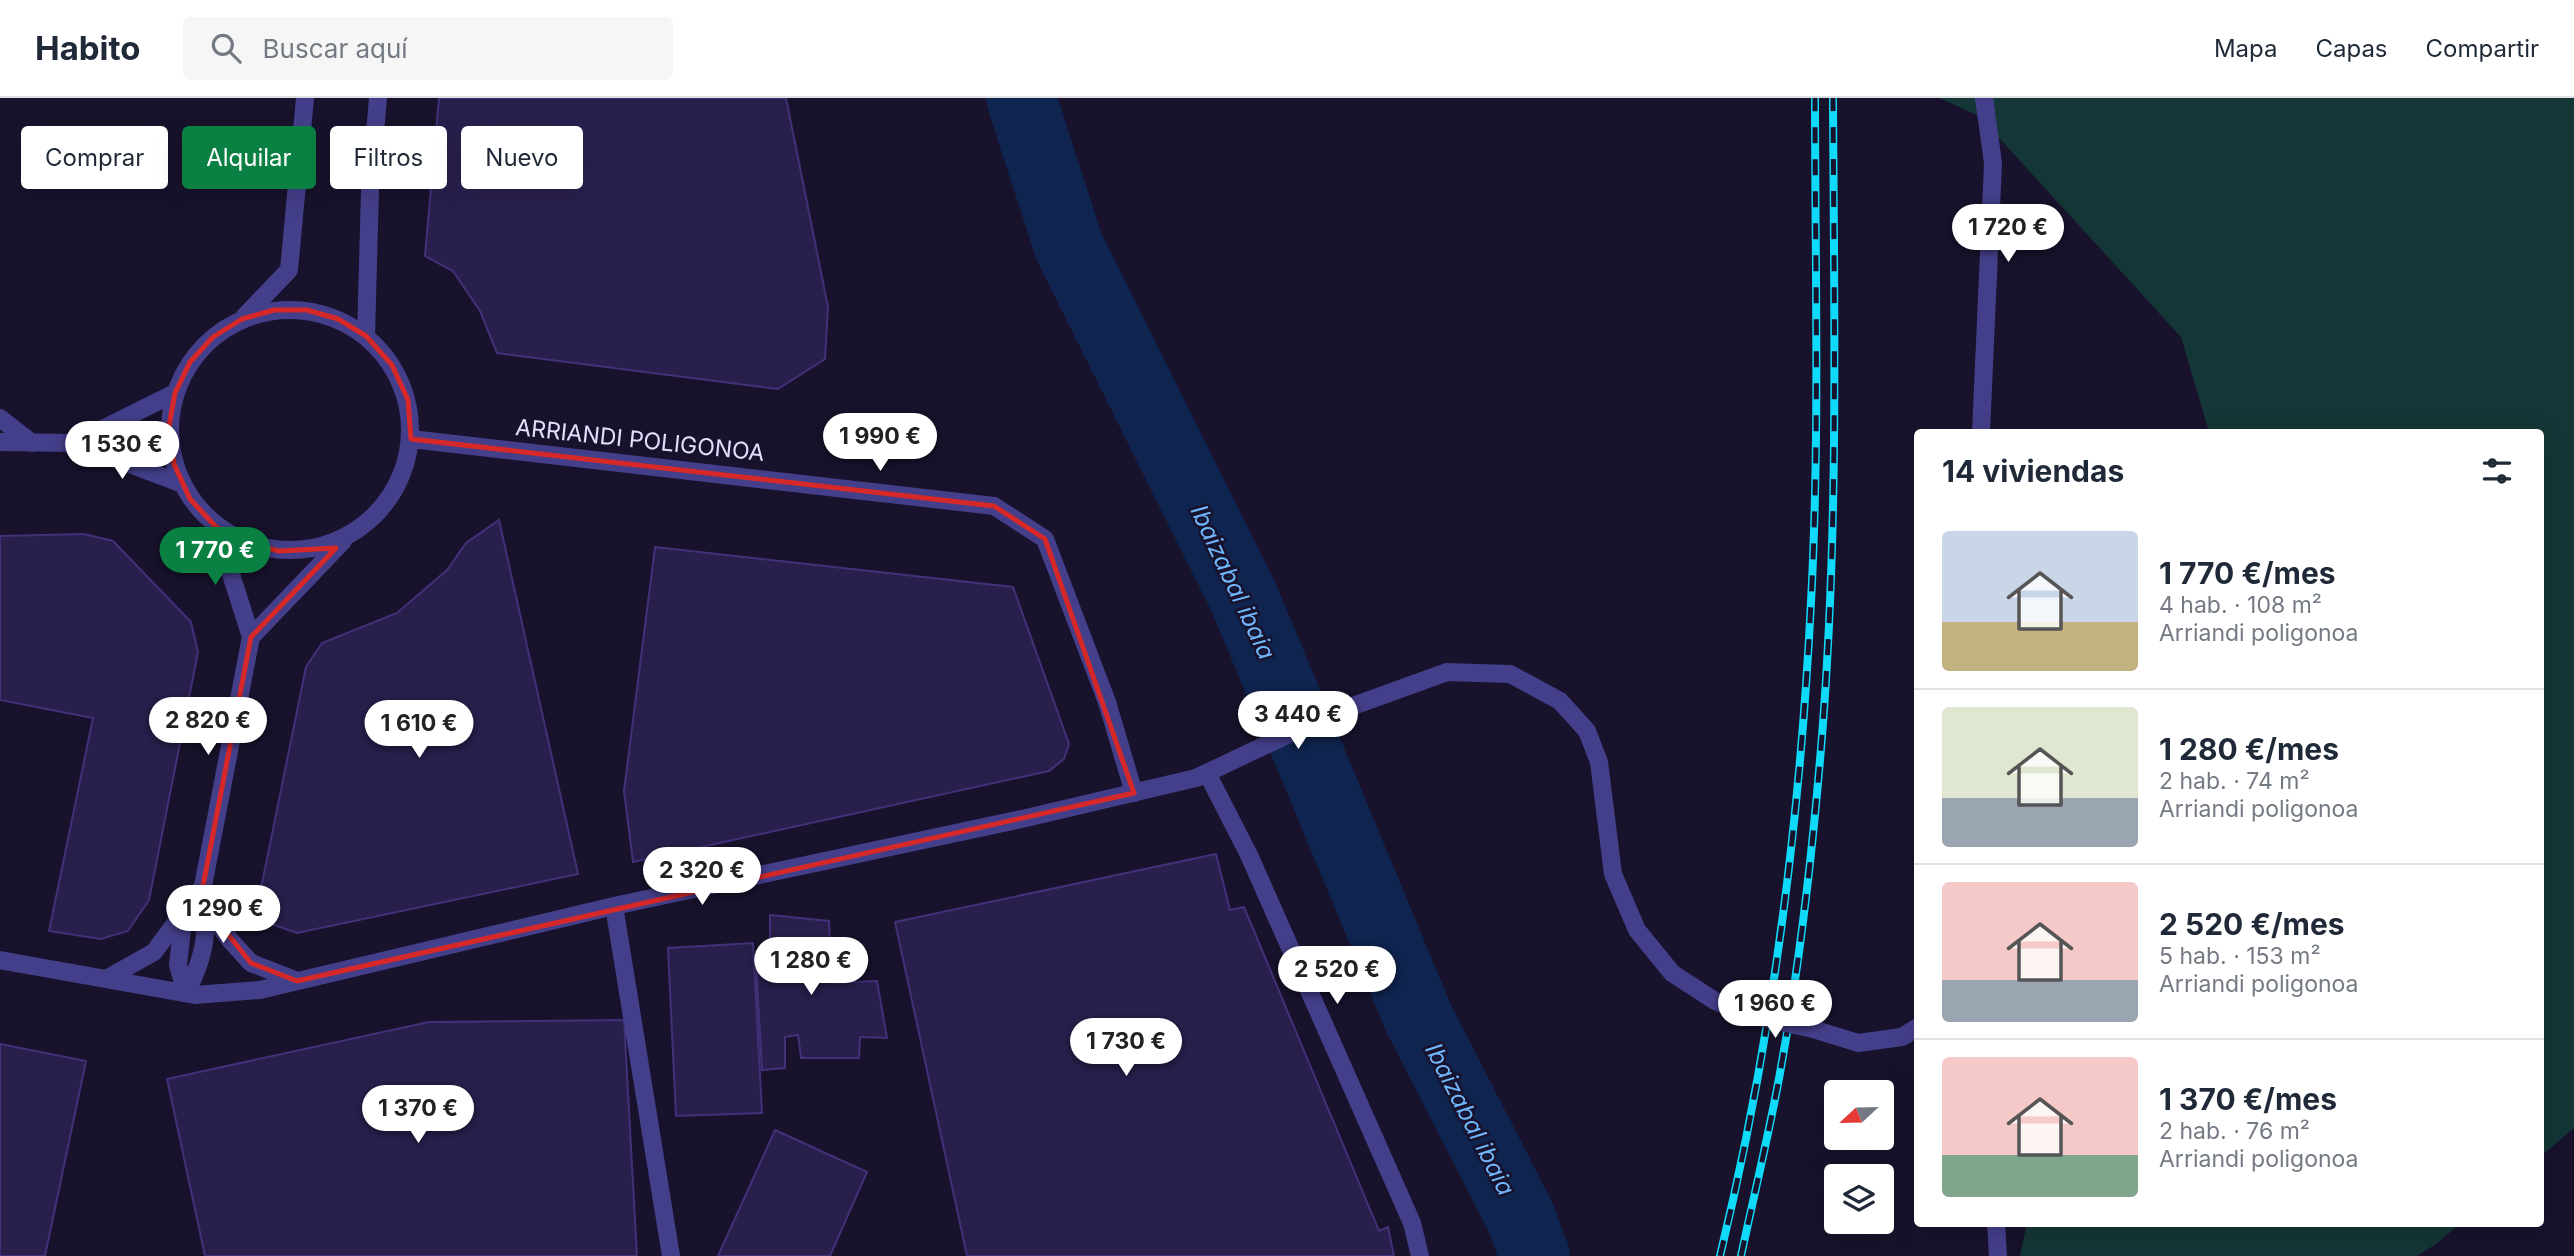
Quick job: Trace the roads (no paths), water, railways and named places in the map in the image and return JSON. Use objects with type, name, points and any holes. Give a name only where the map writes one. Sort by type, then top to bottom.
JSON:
[{"type":"street","points":[[305,98],[289,270],[242,319],[213,337],[190,362],[175,393],[169,426],[174,464],[183,484],[190,499],[216,527],[246,543],[279,551],[313,549],[345,538]]},
{"type":"street","points":[[366,336],[370,190],[378,98]]},
{"type":"street","points":[[1981,429],[1993,163],[1984,98]]},
{"type":"street","points":[[242,319],[274,310],[307,310],[338,319],[366,336],[392,365],[408,400],[411,439],[401,479],[378,514],[345,538],[251,637]]},
{"type":"street","points":[[74,443],[175,393]]},
{"type":"street","points":[[0,418],[32,443]]},
{"type":"street","points":[[0,436],[32,443]]},
{"type":"street","name":"ARRIANDI POLIGONOA","points":[[411,439],[994,506],[1045,538],[1107,702],[1134,793]]},
{"type":"street","points":[[0,444],[74,443],[183,484]]},
{"type":"street","points":[[186,993],[201,965],[207,927],[202,886],[251,637],[216,527]]},
{"type":"street","points":[[0,960],[195,995],[260,990],[614,906],[1196,778],[1331,714],[1447,672],[1510,674],[1560,701],[1587,731],[1599,762],[1613,874],[1637,930],[1672,973],[1715,1001],[1746,1014],[1813,1029],[1858,1043],[1902,1037],[1914,1030]]},
{"type":"street","points":[[1207,773],[1249,855],[1407,1210],[1420,1256]]},
{"type":"street","points":[[106,979],[154,952],[202,886]]},
{"type":"street","points":[[205,906],[251,963],[297,981]]},
{"type":"street","points":[[614,906],[671,1256]]},
{"type":"street","points":[[184,911],[178,965],[186,993]]},
{"type":"street","points":[[1996,1227],[1998,1256]]},
{"type":"waterway","name":"Ibaizabal ibaia","points":[[1021,98],[1069,247],[1244,598],[1418,1017],[1520,1216],[1535,1256]]},
{"type":"railway","points":[[1720,1256],[1755,1094],[1769,1013],[1791,849],[1806,684],[1815,476],[1815,98]]},
{"type":"railway","points":[[1741,1256],[1776,1096],[1794,989],[1822,736],[1833,497],[1833,98]]}]
